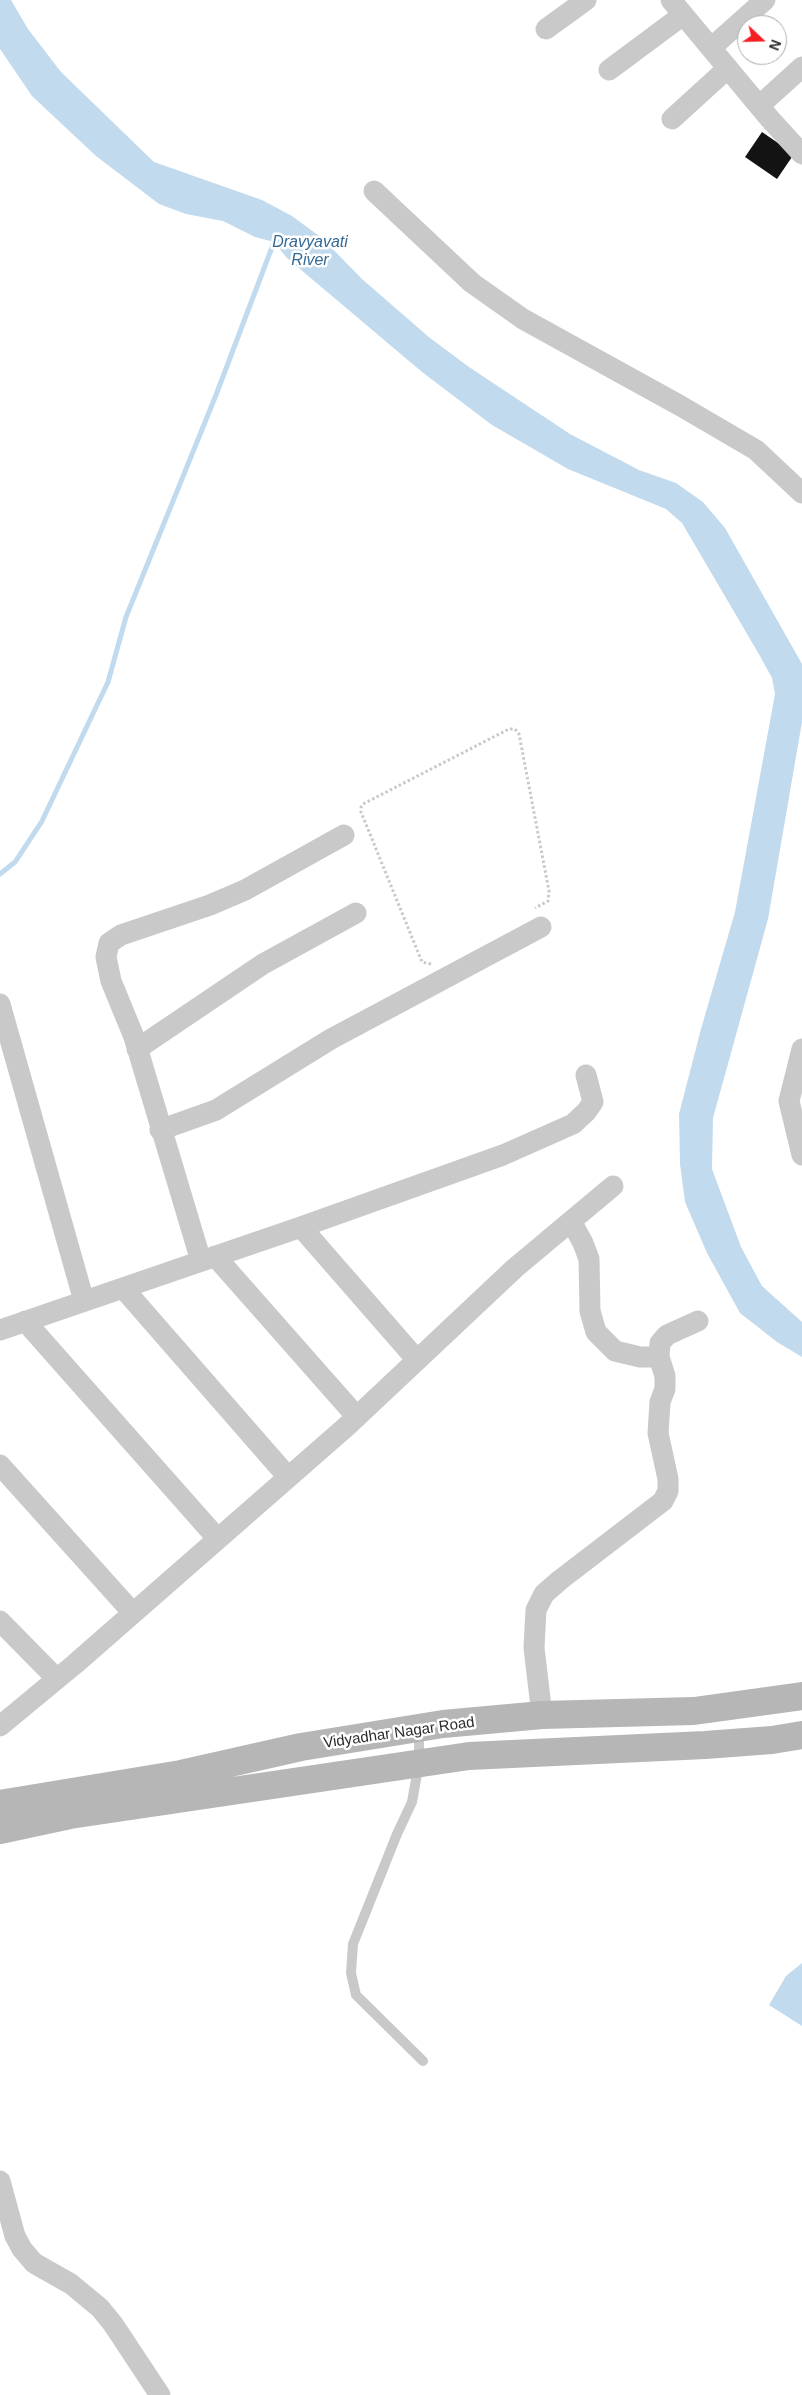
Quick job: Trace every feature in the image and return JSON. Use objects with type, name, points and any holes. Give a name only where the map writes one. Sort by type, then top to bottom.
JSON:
[{"type":"main road","name":"Vidyadhar Nagar Road","points":[[0,1804],[181,1774],[300,1747],[419,1728],[542,1715],[694,1711],[802,1696]]},
{"type":"main road","points":[[0,1830],[70,1815],[469,1756],[772,1740],[802,1735]]},
{"type":"street","points":[[546,29],[586,0]]},
{"type":"street","points":[[710,48],[765,0]]},
{"type":"street","points":[[609,70],[677,8],[802,154]]},
{"type":"street","points":[[759,106],[802,67]]},
{"type":"street","points":[[672,119],[728,68]]},
{"type":"street","points":[[374,191],[479,288],[523,319],[680,405],[756,450],[802,493]]},
{"type":"street","points":[[344,835],[245,890],[210,905],[121,935],[109,943],[106,957],[111,981],[137,1049],[160,1130],[208,1259],[356,1417]]},
{"type":"street","points":[[137,1049],[263,964],[356,913]]},
{"type":"street","points":[[160,1130],[216,1110],[331,1039],[537,918]]},
{"type":"street","points":[[0,1004],[84,1301]]},
{"type":"street","points":[[802,1049],[789,1101],[802,1155]]},
{"type":"street","points":[[0,1330],[502,1156],[572,1124],[586,1112],[593,1102],[586,1075]]},
{"type":"street","points":[[0,1726],[57,1680],[288,1477],[356,1417],[515,1268],[613,1186]]},
{"type":"street","points":[[571,1221],[584,1243],[588,1259],[590,1311],[596,1332],[615,1351],[640,1358],[659,1357]]},
{"type":"street","points":[[301,1227],[417,1360]]},
{"type":"street","points":[[123,1288],[288,1477]]},
{"type":"street","points":[[26,1321],[217,1538]]},
{"type":"street","points":[[542,1715],[534,1648],[536,1610],[544,1594],[560,1580],[663,1501],[668,1490],[668,1479],[658,1433],[659,1411],[665,1389],[665,1376],[659,1357],[660,1343],[667,1335],[698,1321]]},
{"type":"street","points":[[0,1465],[133,1613]]},
{"type":"street","points":[[0,1622],[57,1680]]},
{"type":"street","points":[[0,2180],[15,2236],[22,2249],[34,2263],[71,2284],[100,2308],[114,2324],[160,2395]]},
{"type":"lane","points":[[419,1728],[420,1763],[412,1802],[397,1834],[353,1944],[352,1973],[356,1995],[423,2061]]},
{"type":"path","points":[[435,964],[422,962],[361,812],[361,807],[363,804],[509,729],[515,729],[519,734],[550,891],[548,901],[537,918]]},
{"type":"water","name":"Dravyavati River","points":[[0,0],[11,0],[28,29],[61,72],[154,162],[262,200],[292,216],[322,238],[362,279],[430,338],[469,367],[570,434],[639,470],[676,483],[703,502],[725,528],[802,664],[802,722],[768,919],[713,1118],[712,1169],[741,1247],[762,1286],[802,1322],[802,1357],[777,1342],[740,1313],[707,1253],[685,1202],[680,1164],[679,1114],[701,1029],[735,912],[775,694],[772,678],[682,523],[666,509],[568,469],[492,425],[422,372],[287,258],[274,242],[255,237],[223,221],[186,214],[159,204],[96,156],[32,96],[0,49]]},
{"type":"water","points":[[802,1963],[802,2026],[769,2005],[786,1976]]},
{"type":"building","points":[[762,132],[794,154],[777,179],[745,157]]},
{"type":"waterway","points":[[0,874],[15,862],[42,821],[108,682],[126,617],[216,395],[274,242]]}]
